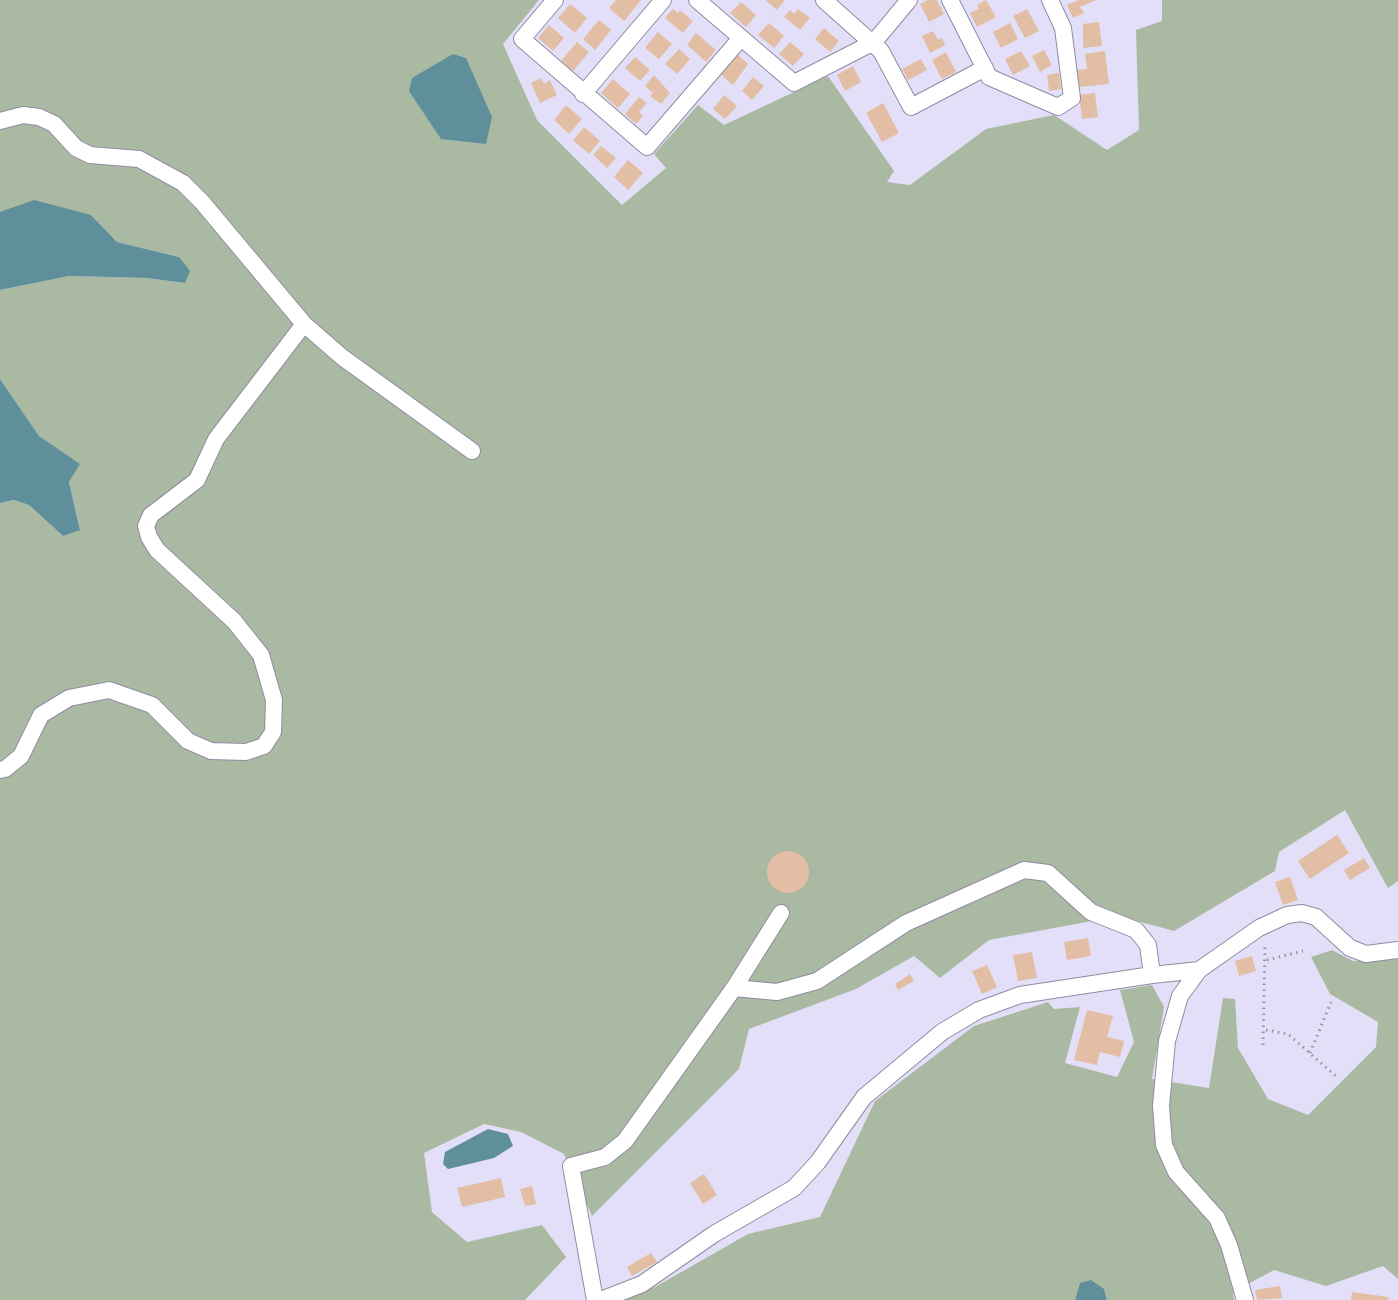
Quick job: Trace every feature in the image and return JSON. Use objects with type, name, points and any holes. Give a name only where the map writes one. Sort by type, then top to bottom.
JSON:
[{"type":"street","points":[[555,0],[522,39],[647,147],[741,38]]},
{"type":"street","points":[[584,94],[663,0]]},
{"type":"street","points":[[698,0],[794,83],[874,42],[909,0]]},
{"type":"street","points":[[824,0],[874,42],[911,107],[985,68]]},
{"type":"street","points":[[950,0],[989,77],[1058,107],[1072,98],[1063,27],[1050,0]]},
{"type":"street","points":[[0,121],[23,115],[39,117],[54,124],[76,148],[90,154],[139,159],[183,183],[202,202],[304,324],[342,357],[472,451]]},
{"type":"street","points":[[0,770],[5,769],[21,756],[41,715],[69,698],[109,690],[152,705],[188,741],[211,751],[246,752],[264,746],[273,732],[274,700],[261,655],[234,621],[157,550],[149,537],[146,526],[151,514],[197,480],[216,439],[304,324]]},
{"type":"street","points":[[734,987],[777,992],[817,981],[906,923],[1024,870],[1048,873],[1091,912],[1136,930],[1149,945],[1152,975]]},
{"type":"street","points":[[595,1300],[571,1166],[605,1156],[625,1141],[734,987],[781,913]]},
{"type":"street","points":[[1245,1300],[1229,1245],[1217,1218],[1176,1172],[1164,1145],[1161,1106],[1167,1041],[1180,996],[1199,970],[1259,928],[1287,915],[1302,913],[1316,917],[1350,948],[1366,954],[1398,950]]},
{"type":"street","points":[[601,1300],[642,1284],[714,1234],[794,1188],[818,1162],[864,1097],[942,1032],[979,1010],[1020,995],[1199,970]]},
{"type":"path","points":[[1259,928],[1265,940],[1263,1045]]},
{"type":"path","points":[[1268,960],[1303,951]]},
{"type":"path","points":[[1310,1053],[1331,1002]]},
{"type":"path","points":[[1266,1030],[1288,1034],[1338,1078]]},
{"type":"shaded area","points":[[0,0],[539,0],[503,44],[537,120],[622,205],[666,168],[654,154],[698,105],[724,125],[828,76],[894,171],[887,182],[910,185],[986,129],[1054,115],[1107,150],[1139,130],[1136,30],[1162,21],[1162,0],[1398,0],[1398,881],[1388,888],[1345,810],[1279,852],[1275,871],[1174,931],[1119,916],[989,940],[940,978],[914,956],[856,989],[749,1029],[739,1069],[592,1216],[564,1154],[521,1132],[484,1124],[424,1153],[432,1212],[467,1242],[542,1225],[566,1257],[525,1300],[0,1300],[0,503],[14,500],[29,505],[63,536],[80,529],[69,482],[79,464],[39,436],[0,379],[0,290],[69,276],[146,278],[185,283],[179,257],[117,242],[91,215],[0,212]]},
{"type":"shaded area","points":[[453,54],[466,58],[492,117],[486,144],[441,139],[409,91],[412,78]]},
{"type":"shaded area","points":[[34,200],[91,215],[117,242],[179,257],[190,271],[185,283],[146,278],[69,276],[0,290],[0,212]]},
{"type":"shaded area","points":[[0,379],[39,436],[80,464],[69,482],[80,530],[63,536],[29,505],[14,500],[0,503]]},
{"type":"shaded area","points":[[1332,950],[1353,961],[1398,957],[1398,1279],[1383,1266],[1326,1286],[1274,1270],[1233,1292],[1234,1300],[1107,1300],[1104,1289],[1080,1283],[1075,1300],[620,1300],[655,1287],[748,1234],[820,1217],[875,1101],[974,1026],[1048,1002],[1054,1009],[1080,1007],[1065,1063],[1117,1077],[1134,1042],[1120,990],[1152,985],[1164,1007],[1152,1079],[1209,1088],[1223,998],[1235,999],[1238,1048],[1268,1099],[1308,1115],[1376,1047],[1378,1022],[1330,994],[1311,957]]},
{"type":"shaded area","points":[[488,1129],[508,1134],[513,1146],[494,1158],[448,1169],[443,1164],[445,1152]]},
{"type":"shaded area","points":[[1091,1280],[1104,1289],[1107,1300],[1075,1300],[1080,1283]]},
{"type":"building","points":[[616,0],[641,0],[624,21],[609,8]]},
{"type":"building","points":[[765,0],[785,0],[777,10]]},
{"type":"building","points":[[928,0],[937,0],[944,14],[929,22],[920,4]]},
{"type":"building","points":[[986,0],[996,17],[977,27],[970,13],[979,9],[977,5]]},
{"type":"building","points":[[1078,0],[1096,0],[1080,7],[1084,13],[1073,18],[1067,5]]},
{"type":"building","points":[[741,2],[756,15],[746,27],[730,13]]},
{"type":"building","points":[[570,4],[587,18],[575,33],[558,18]]},
{"type":"building","points":[[673,9],[678,13],[680,10],[693,21],[683,33],[665,18]]},
{"type":"building","points":[[798,9],[810,18],[800,30],[784,17],[790,10],[794,14]]},
{"type":"building","points":[[1027,9],[1039,31],[1025,38],[1013,16]]},
{"type":"building","points":[[599,20],[611,30],[595,50],[583,39]]},
{"type":"building","points":[[1099,22],[1102,46],[1083,48],[1083,24]]},
{"type":"building","points":[[769,23],[784,36],[774,48],[758,35]]},
{"type":"building","points":[[1010,23],[1018,39],[1001,48],[993,32]]},
{"type":"building","points":[[549,25],[564,38],[553,51],[538,38]]},
{"type":"building","points":[[824,28],[839,41],[830,52],[815,39]]},
{"type":"building","points":[[933,31],[938,40],[942,38],[945,45],[930,53],[922,36]]},
{"type":"building","points":[[658,32],[672,44],[659,59],[645,48]]},
{"type":"building","points":[[696,33],[716,50],[706,62],[687,45]]},
{"type":"building","points":[[577,42],[589,52],[573,71],[561,61]]},
{"type":"building","points":[[790,42],[804,54],[793,66],[779,54]]},
{"type":"building","points":[[679,49],[690,59],[677,74],[665,64]]},
{"type":"building","points":[[1044,50],[1052,65],[1040,72],[1032,56]]},
{"type":"building","points":[[1021,51],[1030,66],[1013,75],[1005,59]]},
{"type":"building","points":[[1105,51],[1109,84],[1079,87],[1077,70],[1087,69],[1085,54]]},
{"type":"building","points":[[946,52],[956,72],[942,79],[932,60]]},
{"type":"building","points":[[738,55],[748,64],[733,85],[720,74]]},
{"type":"building","points":[[635,57],[650,70],[640,81],[625,68]]},
{"type":"building","points":[[921,59],[927,70],[908,80],[902,69]]},
{"type":"building","points":[[853,66],[861,82],[845,91],[837,75]]},
{"type":"building","points":[[1059,73],[1061,89],[1049,91],[1047,75]]},
{"type":"building","points":[[654,75],[670,93],[661,104],[650,96],[653,93],[645,86]]},
{"type":"building","points":[[753,77],[764,86],[752,100],[742,91]]},
{"type":"building","points":[[541,78],[544,84],[550,80],[557,95],[540,103],[531,83]]},
{"type":"building","points":[[613,79],[630,94],[618,108],[601,93]]},
{"type":"building","points":[[1095,93],[1098,117],[1082,119],[1079,95]]},
{"type":"building","points":[[724,95],[737,106],[725,119],[713,109]]},
{"type":"building","points":[[639,97],[647,103],[639,112],[643,116],[636,124],[625,114]]},
{"type":"building","points":[[883,103],[899,133],[882,142],[866,113]]},
{"type":"building","points":[[566,105],[582,119],[569,134],[554,120]]},
{"type":"building","points":[[584,127],[600,141],[589,154],[573,140]]},
{"type":"building","points":[[601,146],[616,158],[607,168],[593,155]]},
{"type":"building","points":[[628,160],[643,173],[628,190],[614,177]]},
{"type":"building","points":[[1337,835],[1349,853],[1310,879],[1298,861]]},
{"type":"building","points":[[788,851],[796,852],[803,857],[808,864],[808,880],[803,887],[796,892],[788,893],[780,892],[773,887],[768,880],[767,872],[768,864],[773,857],[780,852]]},
{"type":"building","points":[[1364,858],[1370,868],[1350,880],[1344,870]]},
{"type":"building","points":[[1290,877],[1298,900],[1283,905],[1275,882]]},
{"type":"building","points":[[1088,938],[1091,956],[1067,960],[1064,942]]},
{"type":"building","points":[[1032,952],[1037,978],[1018,981],[1013,955]]},
{"type":"building","points":[[1252,956],[1256,971],[1239,976],[1235,961]]},
{"type":"building","points":[[987,965],[997,987],[982,994],[972,971]]},
{"type":"building","points":[[910,974],[914,981],[898,990],[895,984]]},
{"type":"building","points":[[1087,1010],[1113,1016],[1107,1037],[1124,1041],[1120,1057],[1100,1052],[1097,1065],[1074,1060]]},
{"type":"building","points":[[704,1174],[717,1195],[703,1204],[690,1183]]},
{"type":"building","points":[[501,1178],[505,1197],[462,1207],[457,1188]]},
{"type":"building","points":[[532,1186],[536,1204],[525,1206],[520,1189]]},
{"type":"building","points":[[651,1253],[657,1262],[632,1276],[627,1267]]},
{"type":"building","points":[[1280,1286],[1282,1298],[1257,1300],[1255,1290]]},
{"type":"building","points":[[1352,1292],[1389,1297],[1388,1300],[1351,1300]]}]
